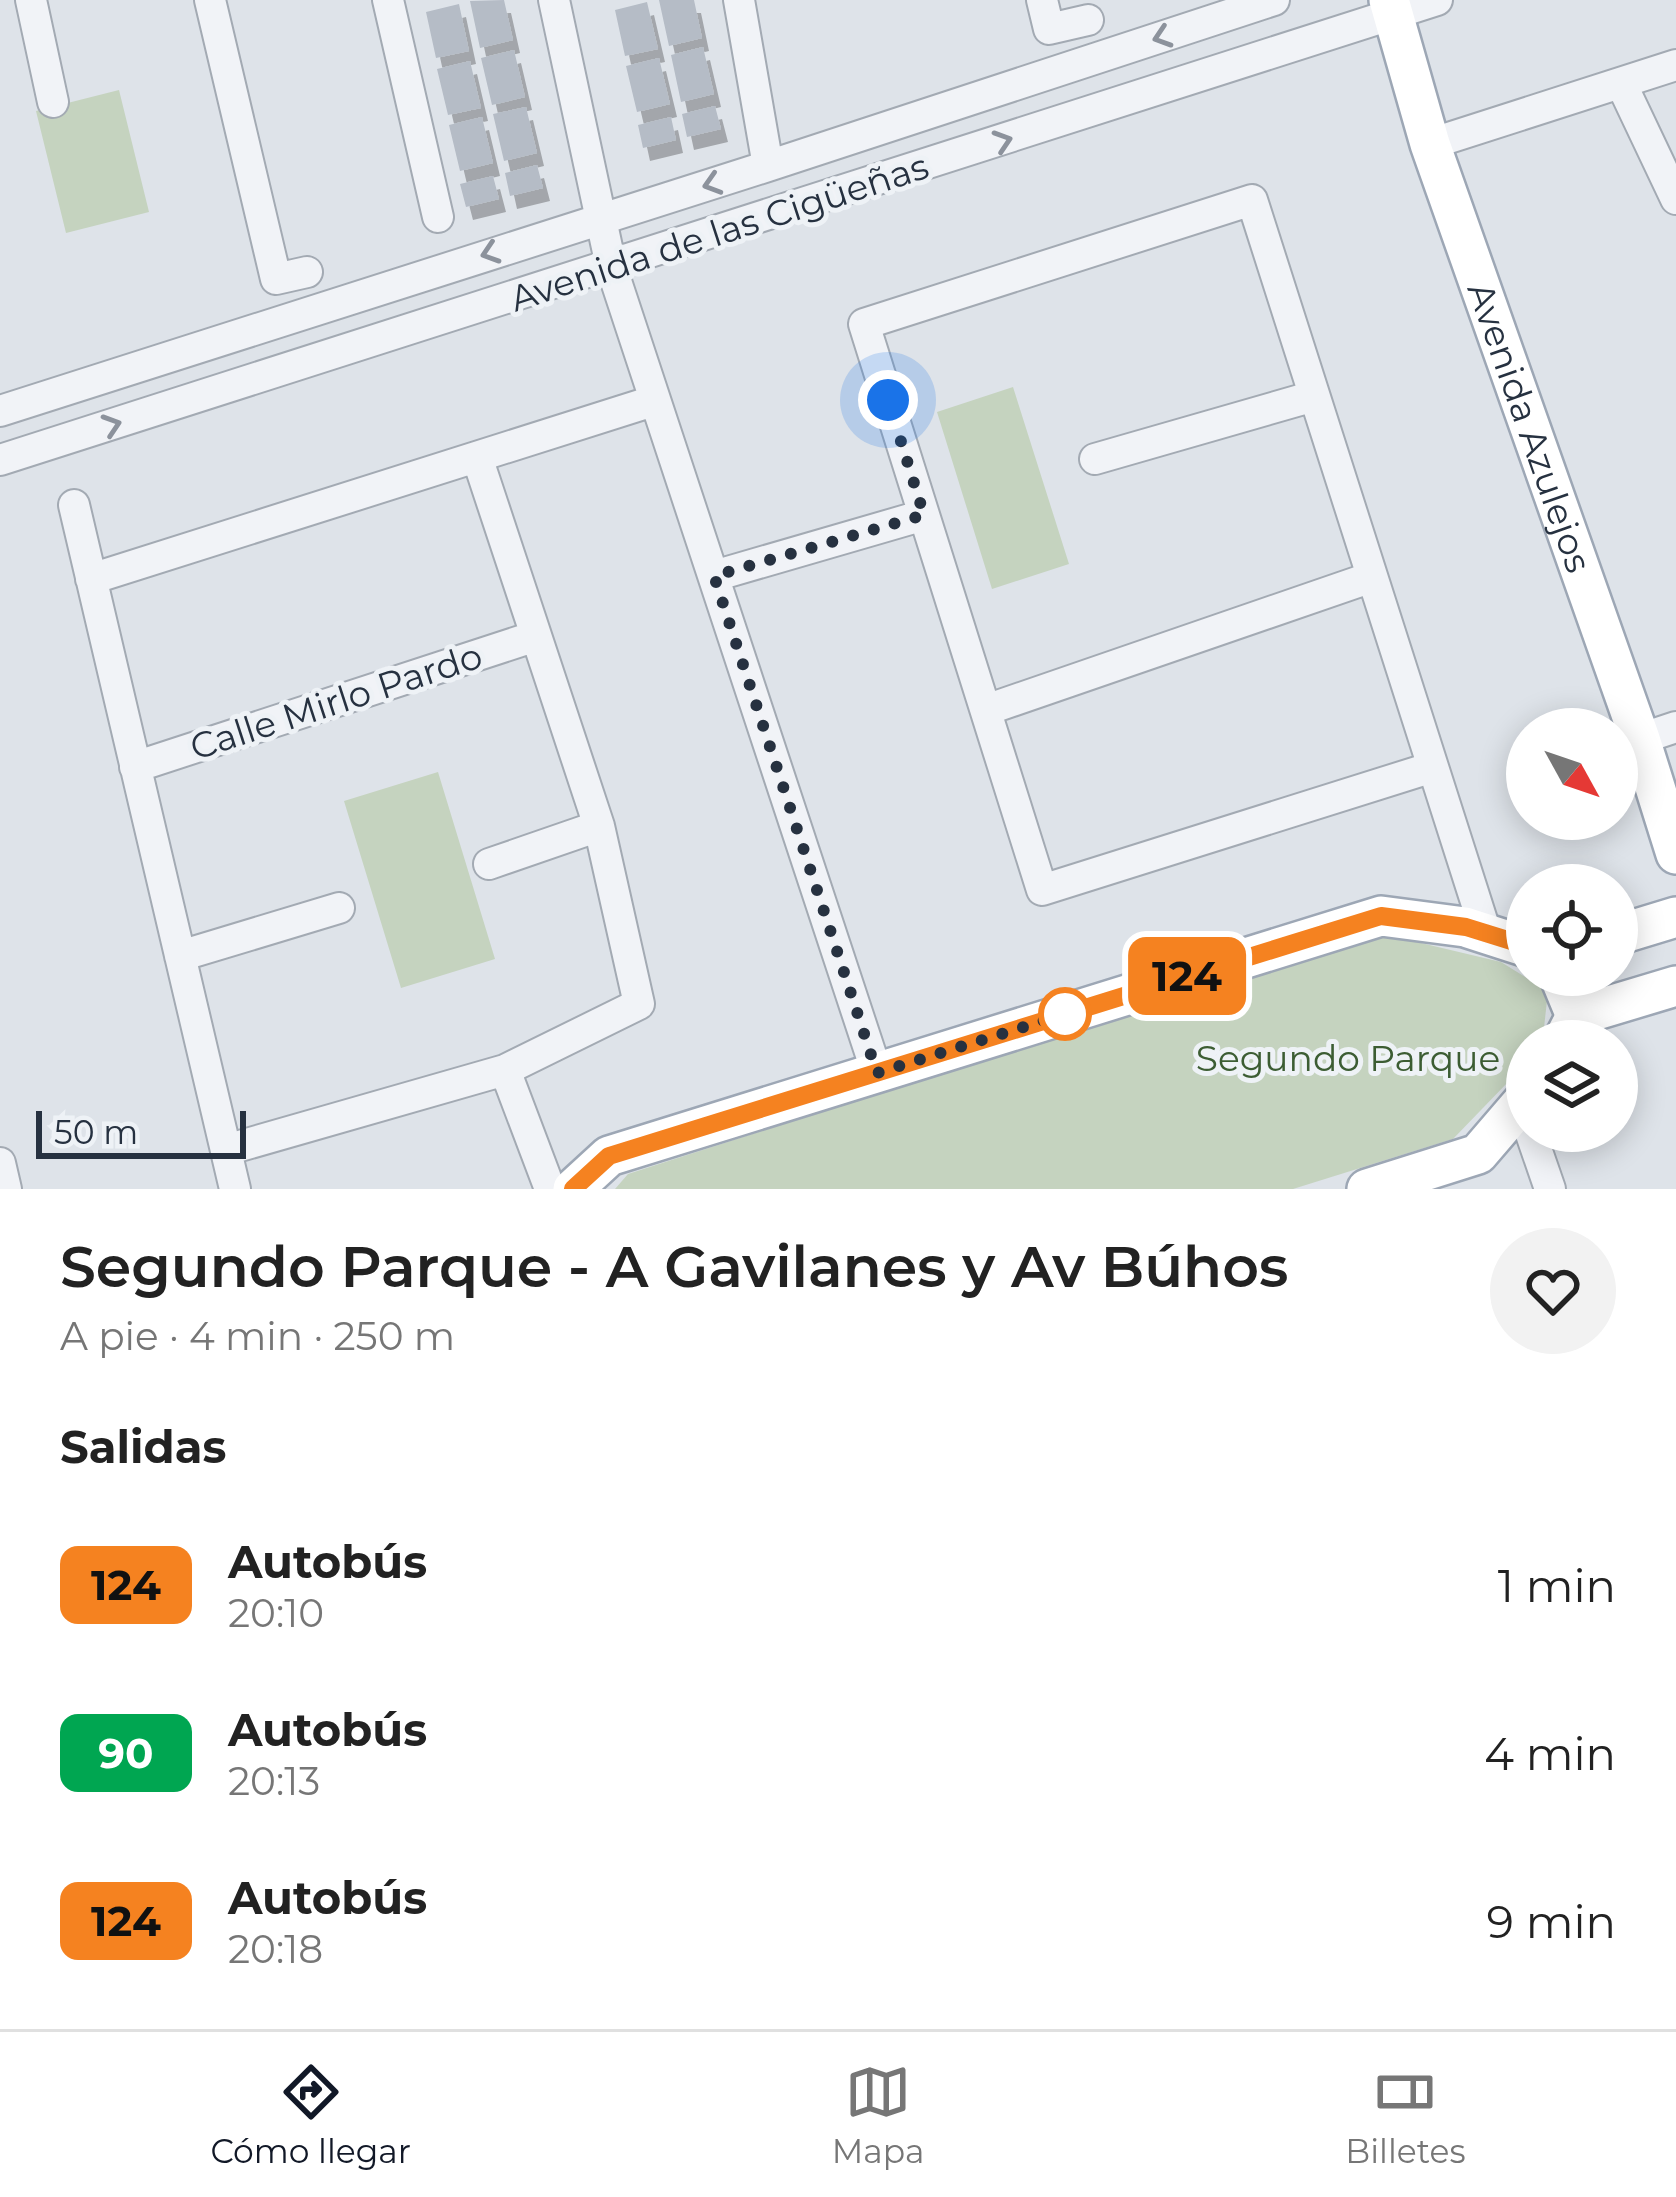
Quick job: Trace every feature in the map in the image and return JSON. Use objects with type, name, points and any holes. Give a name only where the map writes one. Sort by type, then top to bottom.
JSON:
[{"type":"main road","name":"Avenida Azulejos","points":[[1391,7],[1430,144],[1658,733],[1676,854]]},
{"type":"main road","points":[[573,1189],[609,1156],[1381,916],[1506,939]]},
{"type":"main road","points":[[1638,928],[1676,917]]},
{"type":"main road","points":[[1590,1020],[1676,986]]},
{"type":"main road","points":[[1367,1189],[1478,1154],[1506,1131]]},
{"type":"street","points":[[31,0],[53,102]]},
{"type":"street","points":[[210,0],[276,279],[307,272]]},
{"type":"street","points":[[388,0],[438,218]]},
{"type":"street","points":[[554,0],[611,266],[877,1073]]},
{"type":"street","points":[[739,0],[768,166]]},
{"type":"street","points":[[1042,0],[1049,28],[1088,20]]},
{"type":"street","name":"Avenida de las Cigüeñas","points":[[0,409],[1274,0]]},
{"type":"street","name":"Avenida de las Cigüeñas","points":[[8,458],[611,266],[1391,7],[1436,0]]},
{"type":"street","points":[[1430,144],[1676,65]]},
{"type":"street","points":[[1621,83],[1676,199]]},
{"type":"street","points":[[1433,767],[1042,890],[864,323],[1252,200],[1486,933]]},
{"type":"street","points":[[1095,459],[1314,396]]},
{"type":"street","points":[[92,579],[652,401]]},
{"type":"street","points":[[0,409],[8,458]]},
{"type":"street","points":[[226,1150],[505,1070],[640,1004],[599,826],[477,458]]},
{"type":"street","points":[[74,505],[235,1189]]},
{"type":"street","points":[[714,576],[924,515]]},
{"type":"street","points":[[986,710],[1372,577]]},
{"type":"street","name":"Calle Mirlo Pardo","points":[[136,767],[536,636]]},
{"type":"street","points":[[490,864],[599,826]]},
{"type":"street","points":[[180,956],[339,908]]},
{"type":"street","points":[[505,1070],[550,1189]]},
{"type":"street","points":[[1538,1152],[1550,1189]]},
{"type":"street","points":[[0,1164],[6,1189]]},
{"type":"green space","points":[[119,90],[149,212],[66,233],[36,111]]},
{"type":"green space","points":[[1013,387],[1069,564],[992,589],[937,412]]},
{"type":"green space","points":[[438,772],[495,959],[401,988],[344,801]]},
{"type":"green space","name":"Segundo Parque","points":[[1379,933],[1501,962],[1506,965],[1506,996],[1547,996],[1545,1020],[1506,1020],[1506,1084],[1453,1139],[1293,1189],[615,1189],[628,1174]]},
{"type":"building","points":[[504,0],[513,40],[480,48],[470,1]]},
{"type":"building","points":[[659,0],[694,0],[702,38],[669,46]]},
{"type":"building","points":[[647,2],[658,49],[625,56],[615,10]]},
{"type":"building","points":[[459,4],[469,51],[436,58],[426,12]]},
{"type":"building","points":[[703,47],[714,94],[681,102],[671,55]]},
{"type":"building","points":[[514,50],[525,97],[492,105],[481,58]]},
{"type":"building","points":[[659,58],[670,104],[637,112],[626,66]]},
{"type":"building","points":[[470,61],[481,108],[448,115],[437,69]]},
{"type":"building","points":[[715,106],[721,129],[687,137],[682,114]]},
{"type":"building","points":[[526,107],[537,153],[504,161],[493,114]]},
{"type":"building","points":[[482,117],[493,163],[460,171],[449,125]]},
{"type":"building","points":[[671,117],[676,140],[643,148],[638,125]]},
{"type":"building","points":[[537,165],[543,188],[510,196],[505,173]]},
{"type":"building","points":[[493,176],[499,199],[466,207],[460,184]]},
{"type":"bus line","name":"124","points":[[573,1189],[609,1156],[1381,916],[1466,927],[1506,939]]},
{"type":"route","points":[[888,400],[924,515],[714,576],[877,1073],[1065,1014]]}]
